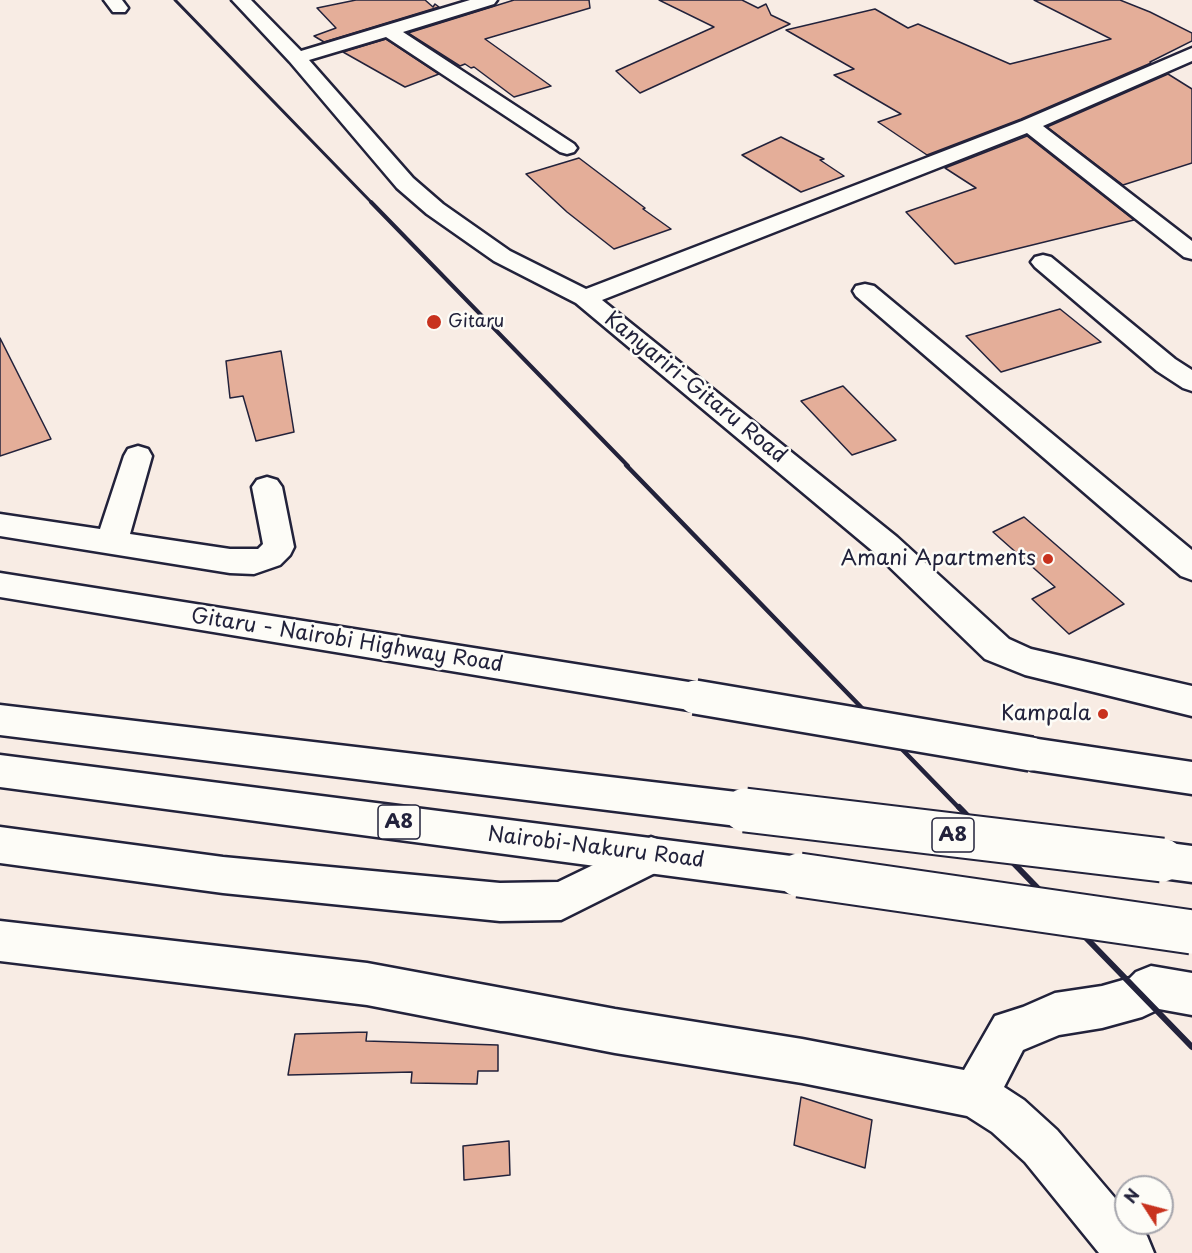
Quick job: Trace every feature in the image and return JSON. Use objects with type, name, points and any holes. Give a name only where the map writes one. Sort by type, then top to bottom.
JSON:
[{"type":"main road","name":"Kanyariri-Gitaru Road","points":[[241,0],[297,57],[405,183],[435,209],[501,256],[585,298],[886,545],[997,649],[1025,661],[1192,701]]},
{"type":"main road","points":[[297,57],[488,0]]},
{"type":"main road","points":[[388,30],[567,148]]},
{"type":"main road","points":[[585,298],[1029,125],[1192,54]]},
{"type":"main road","points":[[1029,125],[1192,252]]},
{"type":"main road","points":[[1043,262],[1166,365],[1192,382]]},
{"type":"main road","points":[[866,291],[1192,568]]},
{"type":"main road","points":[[112,541],[138,456]]},
{"type":"main road","points":[[0,525],[230,561],[254,562],[269,557],[279,547],[267,487]]},
{"type":"main road","name":"Gitaru - Nairobi Highway Road","points":[[0,585],[1031,754],[1192,778]]},
{"type":"main road","name":"A8","points":[[0,720],[1177,862]]},
{"type":"main road","name":"Nairobi-Nakuru Road","points":[[0,771],[651,855],[1192,932]]},
{"type":"main road","points":[[0,845],[223,875],[500,902],[561,901],[651,855]]},
{"type":"main road","points":[[0,941],[367,984],[615,1031],[802,1061],[975,1095],[1008,1116],[1041,1146],[1130,1253]]},
{"type":"main road","points":[[975,1095],[1010,1031],[1027,1028],[1055,1014],[1102,1007],[1142,996],[1151,987],[1192,994]]},
{"type":"building","points":[[356,0],[425,0],[433,7],[435,4],[439,7],[324,42],[314,36],[336,28],[317,8]]},
{"type":"building","points":[[514,0],[589,0],[590,8],[485,39],[551,86],[514,97],[474,67],[471,68],[465,64],[460,66],[408,33]]},
{"type":"building","points":[[659,0],[742,0],[758,8],[766,4],[771,15],[790,24],[640,93],[616,71],[714,27]]},
{"type":"building","points":[[1034,0],[1120,0],[1192,33],[1192,41],[1151,63],[1021,119],[927,155],[878,122],[901,114],[834,75],[854,69],[786,30],[875,9],[908,28],[918,24],[1010,64],[1111,39]]},
{"type":"building","points":[[386,39],[439,74],[405,87],[343,52]]},
{"type":"building","points":[[1168,74],[1192,89],[1192,163],[1123,185],[1047,127]]},
{"type":"building","points":[[1027,136],[1134,220],[955,264],[906,212],[976,188],[945,168]]},
{"type":"building","points":[[781,137],[824,159],[820,160],[844,176],[801,192],[742,155]]},
{"type":"building","points":[[579,158],[671,229],[614,249],[567,212],[526,174]]},
{"type":"building","points":[[1060,309],[1101,342],[1001,372],[966,336]]},
{"type":"building","points":[[0,338],[51,439],[0,456]]},
{"type":"building","points":[[281,351],[294,432],[256,441],[243,396],[230,398],[226,361]]},
{"type":"building","points":[[843,386],[896,440],[852,455],[801,401]]},
{"type":"building","name":"Amani Apartments","points":[[1024,517],[1124,604],[1069,634],[1032,599],[1055,587],[993,532]]},
{"type":"building","points":[[367,1032],[366,1041],[498,1045],[498,1071],[478,1071],[477,1084],[411,1083],[412,1072],[288,1075],[295,1034]]},
{"type":"building","points":[[801,1097],[872,1120],[865,1168],[794,1145]]},
{"type":"building","points":[[509,1141],[510,1175],[464,1180],[463,1146]]},
{"type":"railway","points":[[175,0],[372,203]]},
{"type":"railway","points":[[371,202],[628,466]]},
{"type":"railway","points":[[626,465],[960,809]]},
{"type":"railway","points":[[959,807],[1192,1047]]},
{"type":"place","name":"Gitaru","points":[[434,322]]},
{"type":"place","name":"Amani Apartments","points":[[1048,559]]},
{"type":"place","name":"Kampala","points":[[1103,714]]}]
